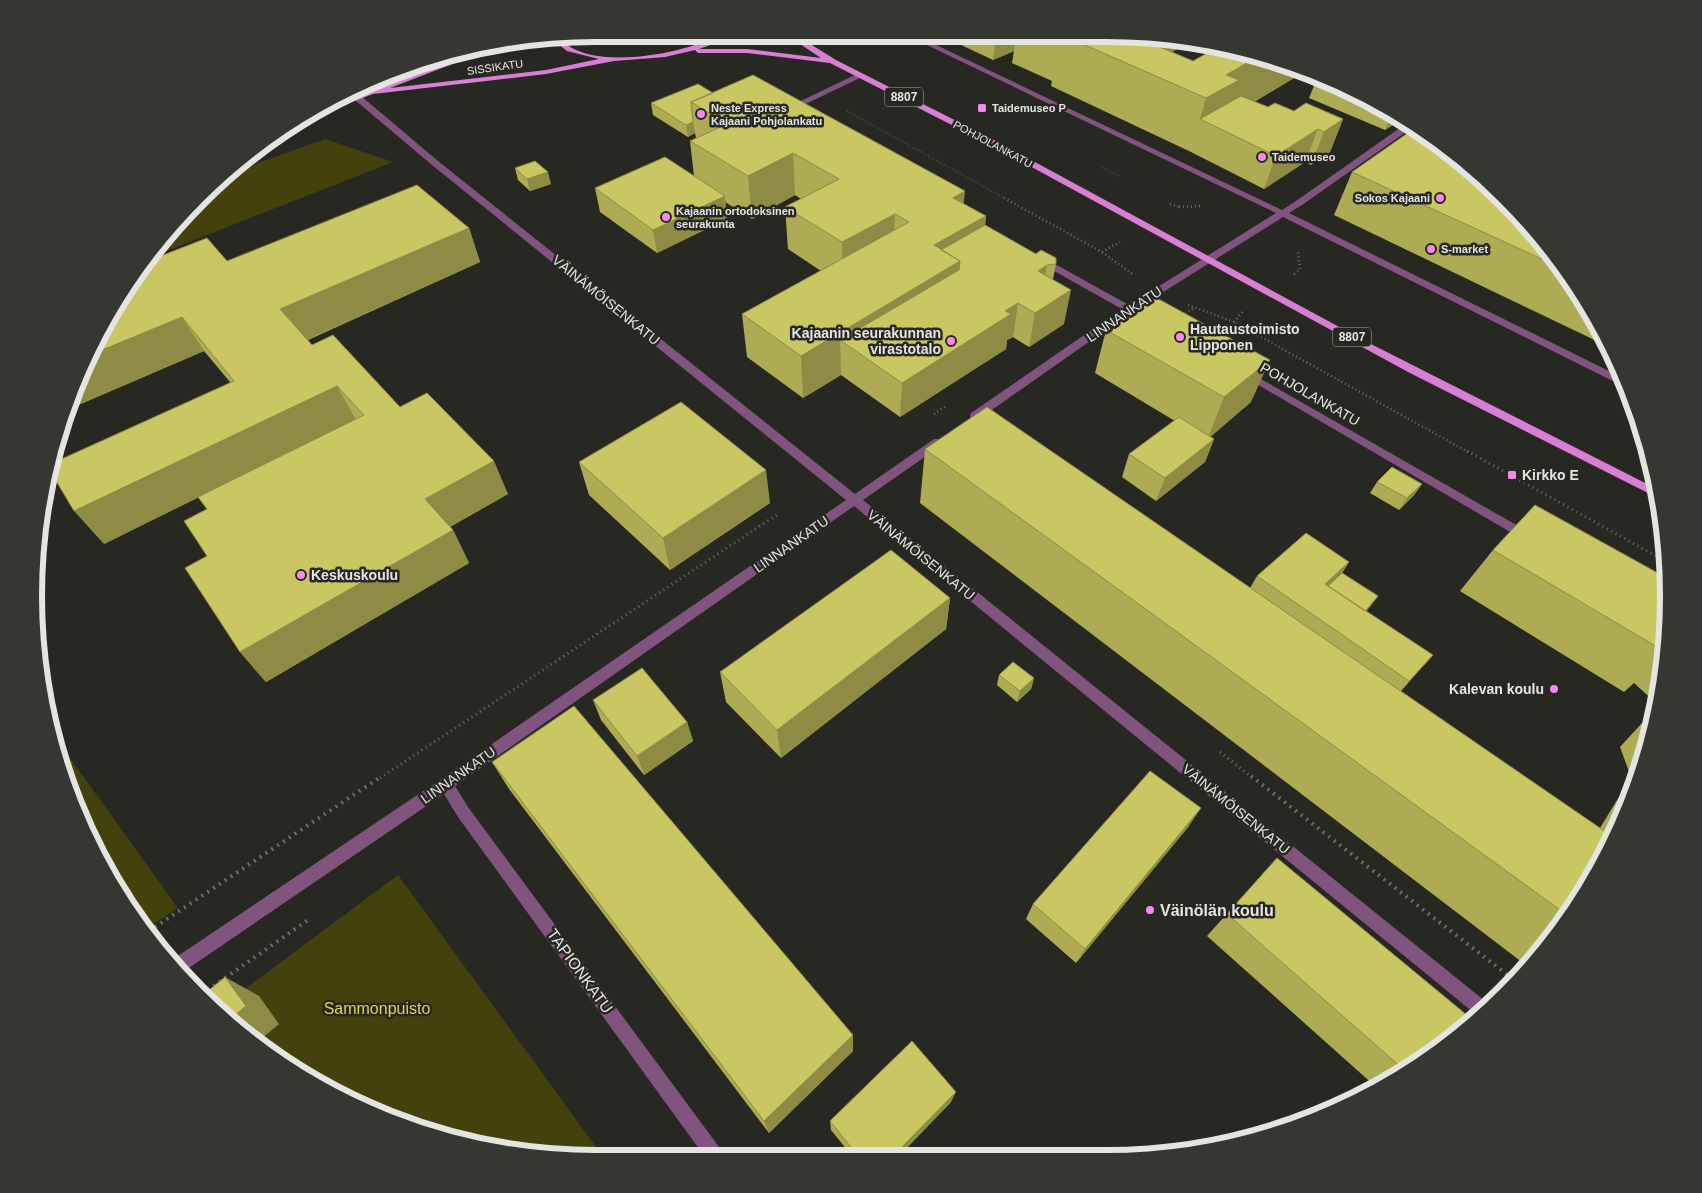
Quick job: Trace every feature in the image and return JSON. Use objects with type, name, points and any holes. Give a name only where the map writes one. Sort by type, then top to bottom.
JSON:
[{"type":"main road","points":[[561,44],[577,53],[618,58],[642,58],[691,51],[713,42]]},
{"type":"main road","name":"POHJOLANKATU","points":[[803,42],[834,62],[1146,224],[1496,414],[1649,490]]},
{"type":"main road","name":"POHJOLANKATU","points":[[691,51],[747,51],[834,62]]},
{"type":"main road","name":"SISSIKATU","points":[[374,92],[546,72],[618,58]]},
{"type":"main road","name":"SISSIKATU","points":[[348,102],[402,79],[453,61]]},
{"type":"street","points":[[925,42],[1282,213],[1614,378]]},
{"type":"street","points":[[788,118],[779,113],[862,76]]},
{"type":"street","name":"VÄINÄMÖISENKATU","points":[[358,98],[434,163],[1479,1006]]},
{"type":"street","name":"LINNANKATU","points":[[966,423],[1129,309],[1299,203],[1403,130]]},
{"type":"street","points":[[1030,254],[1166,328]]},
{"type":"street","name":"POHJOLANKATU","points":[[1235,368],[1537,542]]},
{"type":"street","name":"LINNANKATU","points":[[181,963],[446,784],[950,434]]},
{"type":"street","name":"TAPIONKATU","points":[[446,784],[464,812],[711,1150]]},
{"type":"path","points":[[818,95],[1102,252],[1128,272],[1194,308],[1234,322],[1658,557]]},
{"type":"path","points":[[1099,292],[1128,272]]},
{"type":"path","points":[[1166,328],[1194,308]]},
{"type":"path","points":[[928,418],[952,402]]},
{"type":"path","points":[[153,928],[783,510]]},
{"type":"green space","points":[[325,139],[393,162],[162,253],[205,205],[247,167]]},
{"type":"green space","points":[[64,750],[178,908],[151,925],[117,874],[100,842],[85,809]]},
{"type":"green space","name":"Sammonpuisto","points":[[398,875],[598,1150],[524,1146],[488,1140],[453,1132],[384,1108],[319,1076],[289,1057],[259,1036],[223,1005]]},
{"type":"building","points":[[1078,42],[1155,45],[1193,61],[1209,52],[1250,61],[1226,75],[1239,80],[1206,98]]},
{"type":"building","points":[[753,75],[965,191],[953,198],[986,216],[934,245],[960,261],[801,356],[742,314],[909,222],[895,214],[842,242],[785,207],[839,179],[793,153],[748,176],[690,141],[727,124],[691,102]]},
{"type":"building","points":[[698,84],[713,93],[691,102],[693,122],[686,125],[651,103]]},
{"type":"building","points":[[1241,96],[1268,107],[1275,103],[1294,111],[1306,103],[1343,119],[1324,132],[1318,129],[1276,156],[1200,119]]},
{"type":"building","points":[[1408,133],[1443,157],[1471,180],[1522,231],[1547,261],[1352,172]]},
{"type":"building","points":[[665,157],[725,196],[653,230],[595,188]]},
{"type":"building","points":[[535,161],[548,172],[527,179],[515,168]]},
{"type":"building","points":[[417,185],[469,228],[280,309],[312,345],[333,335],[400,407],[427,393],[494,461],[425,499],[453,530],[240,652],[185,568],[207,556],[184,521],[207,509],[198,497],[364,415],[337,386],[74,511],[55,479],[59,460],[234,381],[182,317],[100,351],[117,319],[159,257],[207,238],[227,261]]},
{"type":"building","points":[[985,225],[1036,254],[1041,250],[1056,258],[1056,264],[1047,265],[1038,271],[1071,290],[1035,313],[1018,303],[1005,311],[1011,314],[902,383],[840,340],[959,270],[960,261],[941,250]]},
{"type":"building","points":[[1153,296],[1270,360],[1224,397],[1106,330]]},
{"type":"building","points":[[681,402],[766,470],[663,538],[579,462]]},
{"type":"building","points":[[987,407],[1606,832],[1585,874],[1561,911],[925,449]]},
{"type":"building","points":[[1179,417],[1214,439],[1165,478],[1129,454]]},
{"type":"building","points":[[1392,467],[1422,484],[1407,498],[1377,482]]},
{"type":"building","points":[[1535,505],[1659,574],[1660,596],[1657,647],[1493,550]]},
{"type":"building","points":[[1306,533],[1349,562],[1325,584],[1433,655],[1409,681],[1257,576]]},
{"type":"building","points":[[891,550],[950,598],[777,730],[720,672]]},
{"type":"building","points":[[1342,573],[1378,596],[1365,611],[1328,586]]},
{"type":"building","points":[[1013,662],[1034,678],[1020,691],[999,675]]},
{"type":"building","points":[[642,668],[687,722],[637,756],[593,700]]},
{"type":"building","points":[[574,706],[853,1035],[764,1121],[492,762]]},
{"type":"building","points":[[1150,771],[1201,808],[1085,949],[1033,904]]},
{"type":"building","points":[[1277,858],[1468,1016],[1443,1036],[1399,1066],[1227,914]]},
{"type":"building","points":[[225,977],[246,1006],[234,1016],[208,991]]},
{"type":"building","points":[[912,1041],[956,1092],[899,1150],[853,1150],[830,1121]]},
{"type":"place","name":"Taidemuseo P","points":[[982,108]]},
{"type":"place","name":"Neste Express Kajaani Pohjolankatu","points":[[701,114]]},
{"type":"place","name":"Taidemuseo","points":[[1262,157]]},
{"type":"place","name":"Sokos Kajaani","points":[[1440,198]]},
{"type":"place","name":"Kajaanin ortodoksinen seurakunta","points":[[666,217]]},
{"type":"place","name":"S-market","points":[[1431,249]]},
{"type":"place","name":"Hautaustoimisto Lipponen","points":[[1180,337]]},
{"type":"place","name":"Kajaanin seurakunnan virastotalo","points":[[951,341]]},
{"type":"place","name":"Kirkko E","points":[[1512,475]]},
{"type":"place","name":"Keskuskoulu","points":[[301,575]]},
{"type":"place","name":"Kalevan koulu","points":[[1554,689]]},
{"type":"place","name":"Väinölän koulu","points":[[1150,910]]}]
